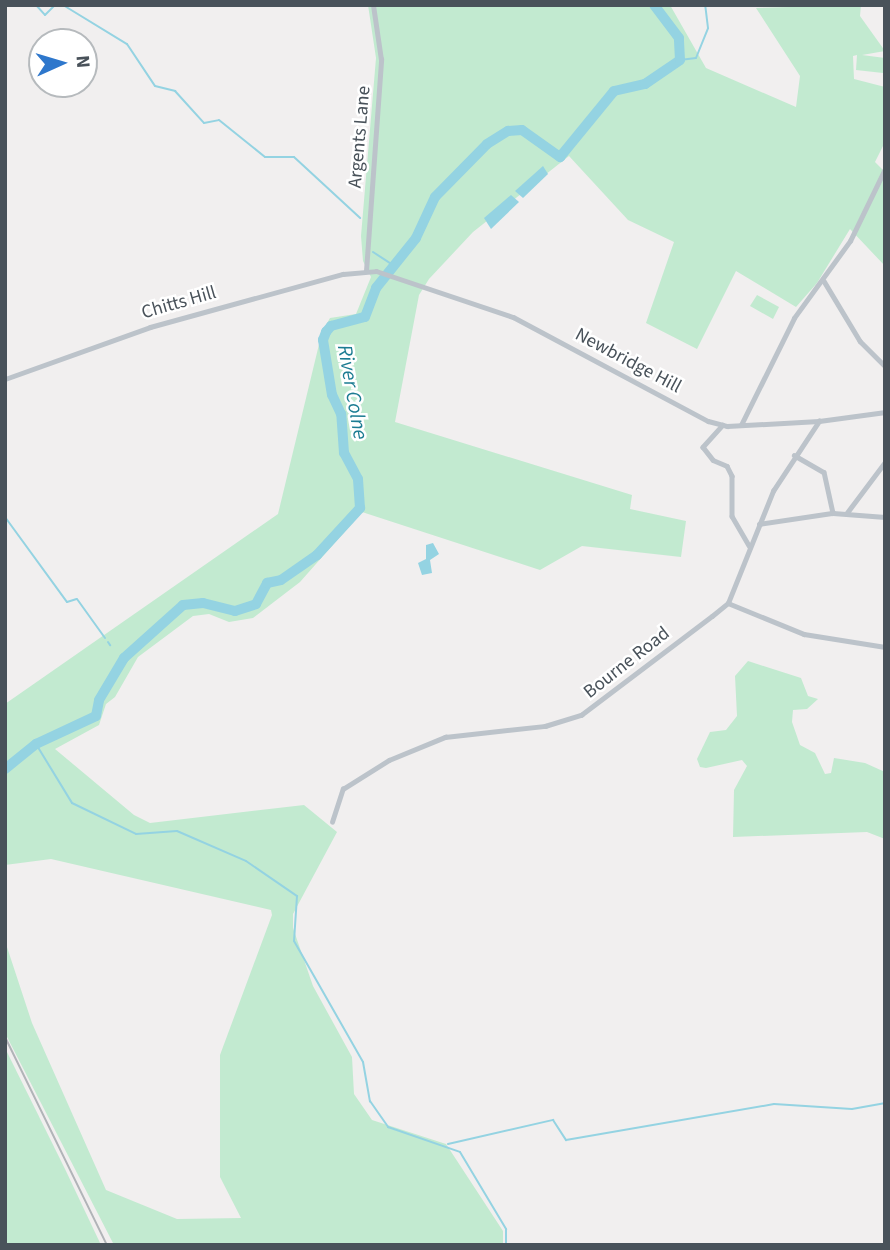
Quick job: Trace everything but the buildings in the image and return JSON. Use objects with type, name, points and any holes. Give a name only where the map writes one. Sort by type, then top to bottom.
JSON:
[{"type":"street","name":"Argents Lane","points":[[366,271],[381,60],[373,5]]},
{"type":"street","points":[[741,425],[794,318],[824,281],[850,241],[885,169]]},
{"type":"street","name":"Newbridge Hill","points":[[366,271],[376,271],[513,317],[699,418],[723,425],[819,421],[885,412]]},
{"type":"street","name":"Chitts Hill","points":[[5,379],[150,327],[343,274],[366,271]]},
{"type":"street","points":[[824,281],[860,341],[885,366]]},
{"type":"street","points":[[819,421],[794,455],[757,526],[728,603],[804,634],[885,647]]},
{"type":"street","points":[[723,425],[703,447],[713,460],[727,466],[732,476],[732,516],[749,545]]},
{"type":"street","points":[[794,455],[824,472],[833,513]]},
{"type":"street","points":[[846,514],[885,463]]},
{"type":"street","points":[[742,537],[757,526],[833,513],[885,517]]},
{"type":"street","name":"Bourne Road","points":[[332,822],[343,789],[389,760],[432,741],[545,726],[581,715],[612,696],[728,603]]},
{"type":"green space","points":[[368,5],[670,5],[706,68],[796,107],[800,76],[756,8],[861,5],[860,16],[885,51],[862,55],[885,58],[883,73],[856,70],[857,55],[853,56],[854,79],[885,87],[885,142],[875,162],[885,172],[885,266],[850,229],[817,283],[796,307],[736,271],[697,349],[646,323],[674,242],[628,220],[569,156],[473,232],[429,279],[419,295],[395,422],[632,495],[630,509],[686,521],[681,557],[582,546],[540,570],[362,512],[300,582],[253,618],[229,622],[209,614],[193,616],[138,657],[115,697],[106,704],[99,725],[55,749],[134,815],[150,823],[304,805],[337,832],[293,914],[293,928],[313,986],[352,1057],[354,1094],[372,1120],[446,1144],[503,1231],[503,1245],[114,1245],[5,1033],[5,941],[32,1023],[106,1190],[177,1219],[241,1218],[220,1177],[220,1055],[272,915],[271,910],[51,859],[5,865],[5,704],[278,514],[322,332],[330,318],[356,314],[371,277],[363,261],[361,236],[376,58]]},
{"type":"green space","points":[[757,295],[779,307],[773,319],[750,306]]},
{"type":"green space","points":[[748,661],[801,678],[808,696],[818,699],[807,709],[793,710],[792,722],[800,745],[815,753],[825,774],[831,773],[834,758],[865,763],[885,772],[885,839],[867,832],[733,837],[734,790],[747,766],[742,760],[706,768],[700,767],[697,759],[710,732],[726,730],[737,716],[735,676]]},
{"type":"green space","points":[[5,1048],[65,1169],[101,1245],[5,1245]]},
{"type":"water","points":[[543,166],[548,174],[523,198],[515,191]]},
{"type":"water","points":[[511,195],[519,202],[491,229],[484,218]]},
{"type":"water","points":[[433,543],[439,554],[430,560],[432,573],[422,575],[418,563],[426,559],[426,545]]},
{"type":"waterway","points":[[36,5],[45,15],[55,5]]},
{"type":"waterway","points":[[63,5],[127,44],[155,86],[175,91],[204,123],[219,120],[265,157],[294,157],[360,218]]},
{"type":"waterway","name":"River Colne","points":[[5,769],[36,744],[96,716],[99,700],[124,658],[183,605],[203,603],[235,611],[256,604],[267,583],[281,580],[317,555],[360,508],[358,479],[344,453],[341,414],[332,395],[323,340],[326,332],[331,326],[365,317],[376,288],[416,238],[435,197],[487,144],[508,131],[522,130],[560,157],[614,91],[645,84],[680,60],[679,38],[654,5]]},
{"type":"waterway","points":[[680,60],[696,58],[708,28],[705,5]]},
{"type":"waterway","points":[[373,252],[393,265]]},
{"type":"waterway","points":[[5,517],[67,602],[77,599],[105,638]]},
{"type":"waterway","points":[[36,744],[72,803],[136,834],[177,831],[246,861],[297,896],[294,941],[363,1062],[370,1101],[388,1127],[460,1152],[506,1229],[506,1245]]},
{"type":"waterway","points":[[448,1144],[553,1120],[566,1140],[774,1104],[852,1109],[885,1103]]},
{"type":"railway","points":[[5,1037],[107,1245]]}]
